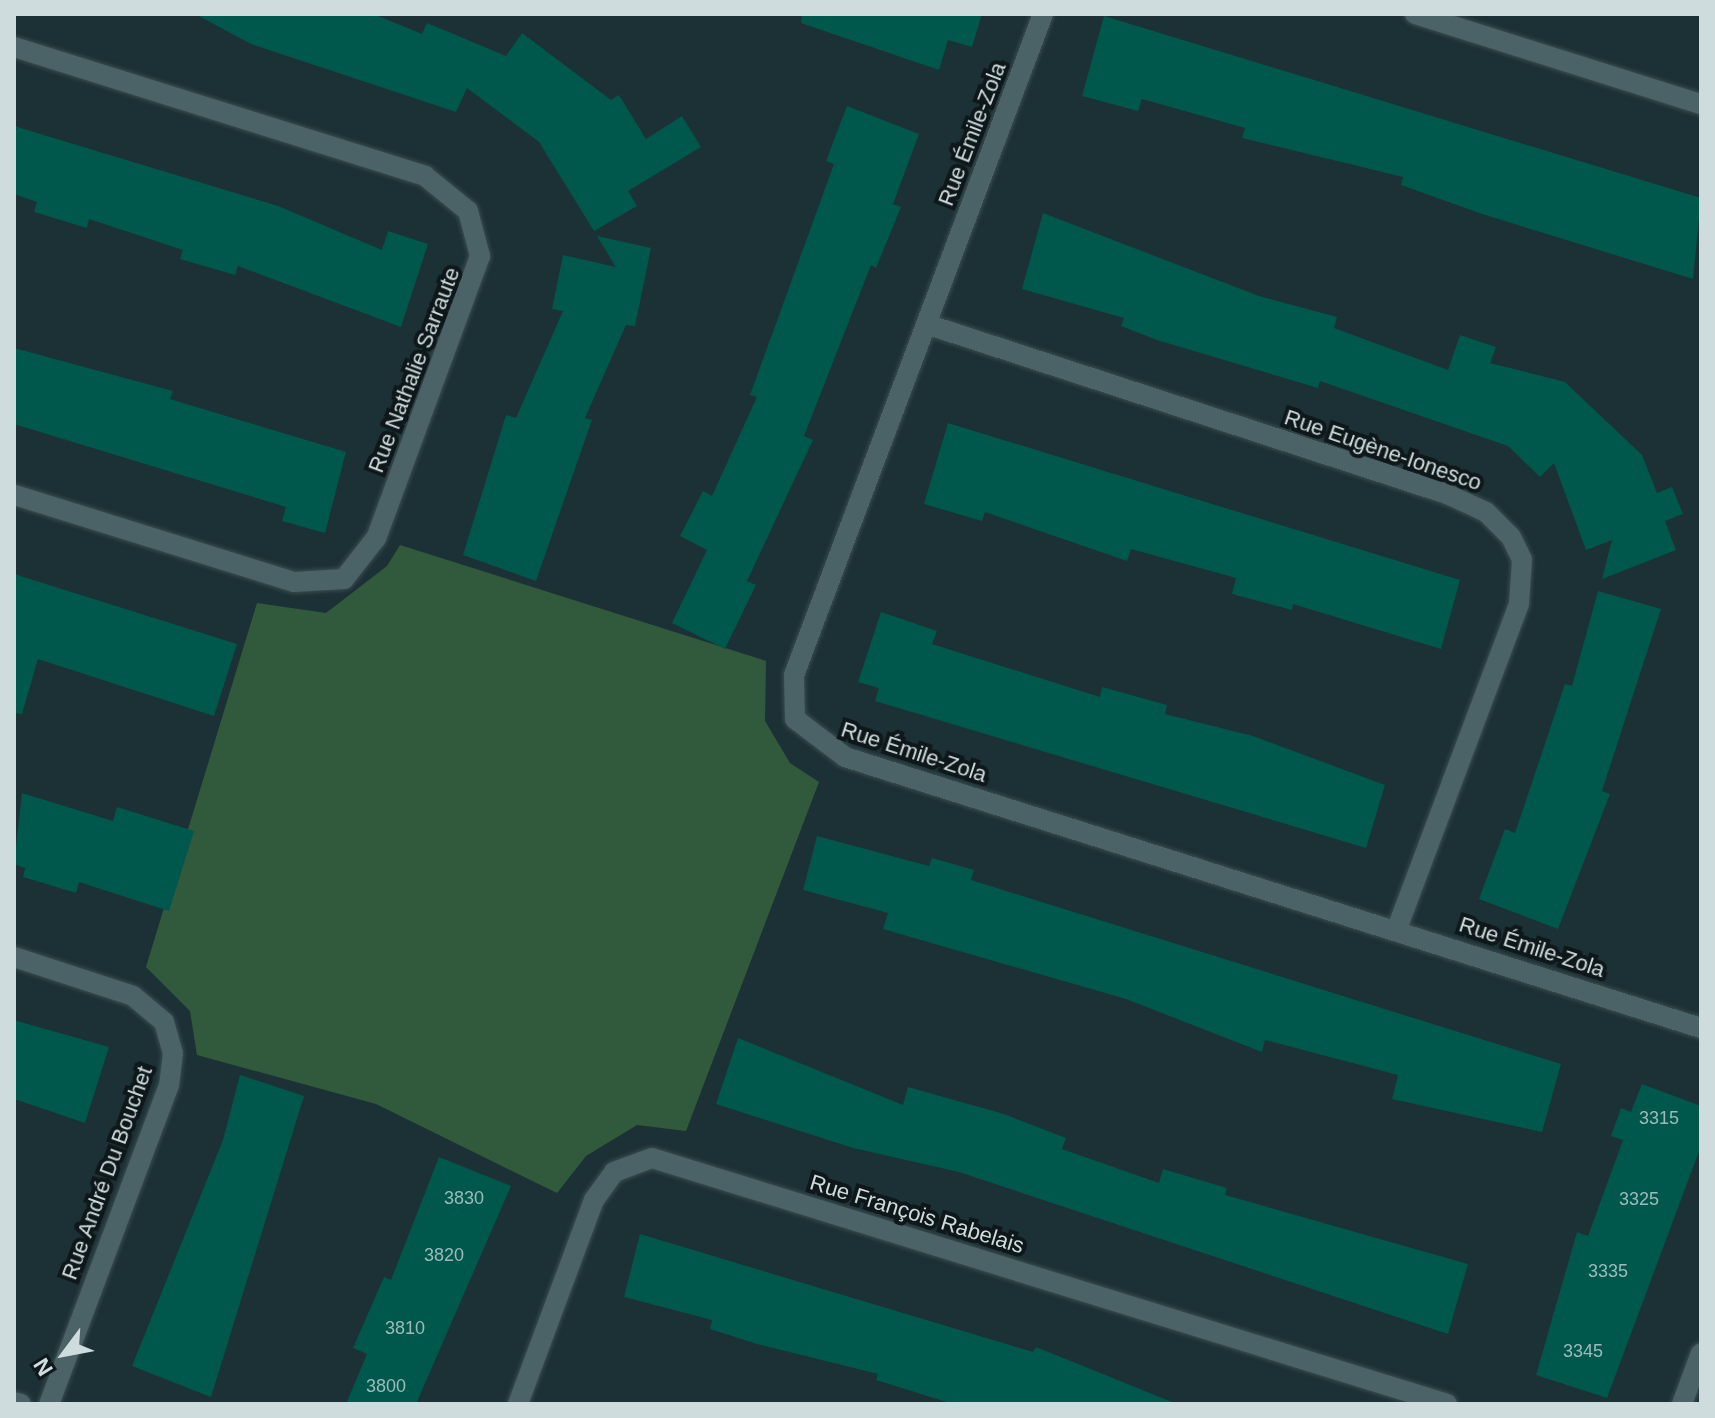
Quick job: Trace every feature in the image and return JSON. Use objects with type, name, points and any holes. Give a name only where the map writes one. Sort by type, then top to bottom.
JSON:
[{"type":"street","name":"Rue Émile-Zola","points":[[1043,14],[794,675],[795,719],[845,757],[1397,928],[1701,1028]]},
{"type":"street","points":[[1415,14],[1701,104]]},
{"type":"street","name":"Rue Nathalie Sarraute","points":[[14,47],[425,176],[468,211],[480,256],[376,538],[344,579],[294,582],[14,495]]},
{"type":"street","name":"Rue Eugène-Ionesco","points":[[926,324],[1447,494],[1486,512],[1511,537],[1522,560],[1519,604],[1397,928]]},
{"type":"street","name":"Rue André Du Bouchet","points":[[14,957],[133,996],[164,1022],[173,1053],[169,1085],[49,1404]]},
{"type":"street","name":"Rue François Rabelais","points":[[518,1404],[594,1200],[614,1172],[652,1158],[1447,1404]]},
{"type":"street","points":[[1682,1404],[1701,1353]]},
{"type":"street","points":[[14,1402],[21,1404]]},
{"type":"green space","points":[[400,545],[766,661],[765,721],[790,763],[819,782],[686,1131],[637,1125],[586,1156],[557,1193],[376,1104],[197,1055],[190,1011],[146,967],[257,603],[326,613],[387,566]]},
{"type":"building","points":[[195,14],[373,14],[422,34],[427,23],[506,56],[522,33],[611,100],[619,95],[646,139],[682,116],[701,147],[628,191],[637,206],[594,231],[539,142],[467,88],[456,112],[251,44]]},
{"type":"building","points":[[802,14],[982,14],[972,47],[948,40],[939,70],[801,23]]},
{"type":"building","points":[[1104,16],[1701,198],[1693,279],[1482,214],[1401,185],[1403,177],[1242,138],[1245,128],[1142,99],[1138,111],[1082,96]]},
{"type":"building","points":[[847,106],[919,134],[893,204],[901,207],[876,268],[871,265],[804,436],[813,440],[747,581],[756,585],[725,649],[672,623],[707,550],[680,536],[703,491],[712,496],[757,397],[750,395],[834,164],[826,161]]},
{"type":"building","points":[[14,126],[278,206],[382,250],[388,231],[428,244],[401,327],[238,266],[235,275],[180,259],[183,250],[89,219],[87,228],[34,212],[37,202],[14,194]]},
{"type":"building","points":[[1043,213],[1259,296],[1337,317],[1334,328],[1448,370],[1460,335],[1496,347],[1490,363],[1565,382],[1642,455],[1657,493],[1672,487],[1683,514],[1665,521],[1676,550],[1602,579],[1612,540],[1586,550],[1554,463],[1540,477],[1508,446],[1320,381],[1318,388],[1157,340],[1121,326],[1124,318],[1022,289]]},
{"type":"building","points":[[597,236],[651,248],[635,326],[626,325],[585,418],[592,420],[536,581],[463,555],[506,415],[516,418],[563,311],[552,309],[563,255],[616,267]]},
{"type":"building","points":[[14,348],[173,391],[170,399],[346,452],[325,533],[282,521],[286,507],[14,424]]},
{"type":"building","points":[[948,423],[1460,580],[1441,649],[1293,604],[1292,610],[1232,594],[1236,578],[1131,549],[1127,561],[985,512],[982,521],[924,504]]},
{"type":"building","points":[[14,574],[237,644],[214,716],[38,659],[22,714],[14,713]]},
{"type":"building","points":[[1598,591],[1661,609],[1602,791],[1610,794],[1558,929],[1479,899],[1505,829],[1515,833],[1565,684],[1572,686]]},
{"type":"building","points":[[881,612],[937,631],[932,644],[1100,697],[1102,687],[1167,705],[1165,714],[1253,736],[1385,785],[1366,848],[875,701],[879,688],[858,682]]},
{"type":"building","points":[[22,793],[113,821],[117,807],[194,831],[169,911],[79,882],[76,893],[23,877],[25,868],[14,864]]},
{"type":"building","points":[[817,836],[929,866],[932,858],[974,870],[971,880],[1561,1064],[1542,1132],[1392,1099],[1398,1075],[1265,1040],[1262,1052],[1126,999],[883,929],[888,913],[803,890]]},
{"type":"building","points":[[14,1020],[109,1047],[85,1123],[14,1099]]},
{"type":"building","points":[[738,1038],[903,1105],[908,1087],[1004,1114],[1066,1138],[1062,1149],[1159,1183],[1163,1169],[1227,1188],[1225,1195],[1468,1264],[1448,1334],[959,1172],[853,1148],[716,1104]]},
{"type":"building","points":[[240,1075],[304,1096],[211,1397],[132,1366],[223,1140]]},
{"type":"building","points":[[1642,1084],[1701,1106],[1701,1146],[1607,1398],[1536,1375],[1577,1232],[1588,1236],[1623,1140],[1611,1136],[1621,1108],[1631,1112]]},
{"type":"building","points":[[439,1157],[511,1186],[416,1404],[346,1404],[367,1354],[353,1348],[384,1277],[391,1280]]},
{"type":"building","points":[[640,1234],[1033,1352],[1036,1347],[1177,1404],[953,1404],[876,1380],[878,1374],[757,1344],[710,1329],[712,1320],[624,1297]]}]
